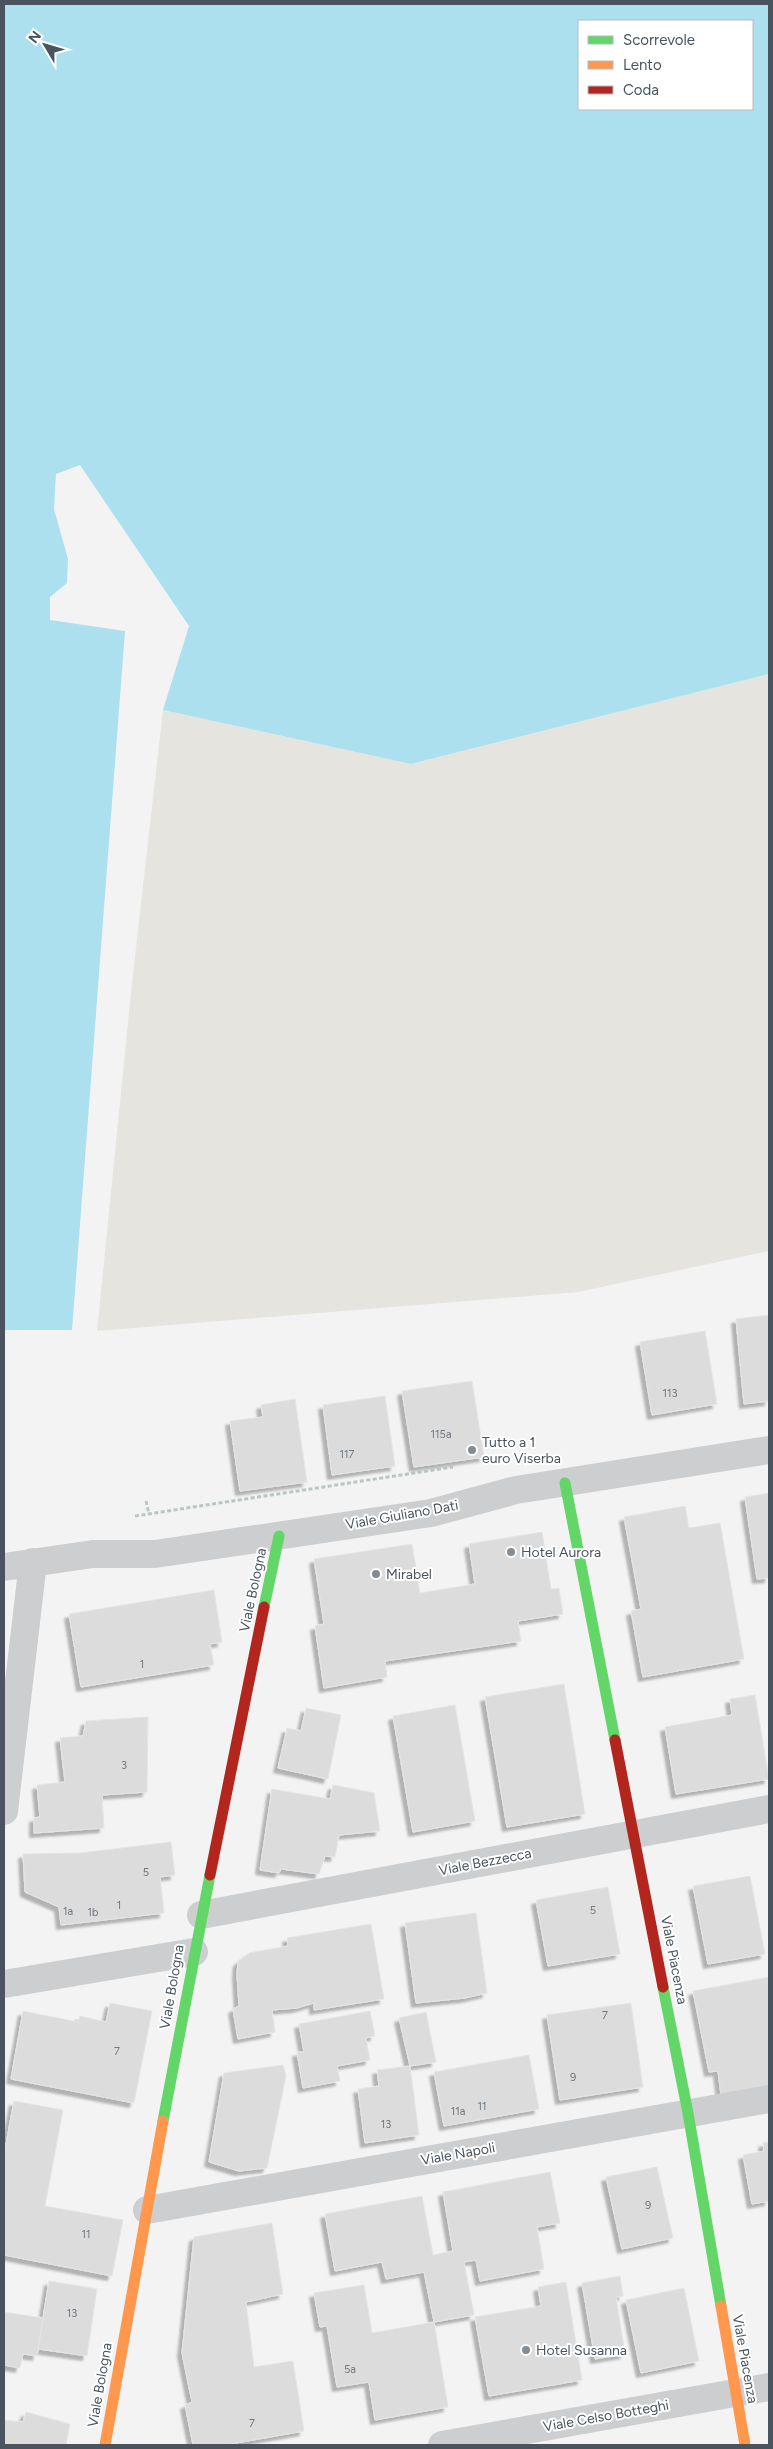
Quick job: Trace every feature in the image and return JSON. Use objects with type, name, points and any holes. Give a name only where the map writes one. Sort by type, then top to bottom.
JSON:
[{"type":"street","name":"Viale Giuliano Dati","points":[[4,1567],[94,1554],[155,1554],[431,1513],[516,1490],[769,1450]]},
{"type":"street","name":"Viale Piacenza","points":[[565,1483],[688,2113],[744,2445]]},
{"type":"street","name":"Viale Bologna","points":[[105,2445],[201,1915],[279,1536]]},
{"type":"street","points":[[4,1811],[33,1562]]},
{"type":"street","name":"Viale Bezzecca","points":[[201,1915],[769,1809]]},
{"type":"street","points":[[4,1984],[194,1952]]},
{"type":"street","name":"Viale Napoli","points":[[147,2210],[769,2099]]},
{"type":"street","name":"Viale Celso Botteghi","points":[[442,2445],[769,2387]]},
{"type":"path","points":[[129,1516],[454,1467]]},
{"type":"sand","points":[[769,674],[769,1251],[578,1292],[97,1331],[132,983],[163,710],[411,764]]},
{"type":"water","points":[[4,4],[769,4],[769,674],[411,764],[163,710],[189,626],[80,465],[56,474],[54,509],[68,559],[67,583],[50,597],[50,620],[125,631],[72,1330],[4,1330]]},
{"type":"building","points":[[769,1315],[769,1401],[744,1404],[736,1319]]},
{"type":"building","points":[[705,1331],[717,1404],[652,1415],[640,1342]]},
{"type":"building","points":[[472,1381],[484,1457],[414,1467],[402,1391]]},
{"type":"building","points":[[385,1396],[395,1466],[332,1475],[323,1405]]},
{"type":"building","points":[[295,1399],[307,1482],[240,1491],[230,1421],[263,1417],[261,1405]]},
{"type":"building","points":[[769,1493],[769,1578],[757,1579],[745,1497]]},
{"type":"building","points":[[685,1506],[689,1528],[720,1523],[744,1659],[643,1677],[631,1611],[641,1609],[624,1517]]},
{"type":"building","points":[[542,1532],[551,1589],[559,1588],[563,1614],[518,1621],[521,1641],[385,1661],[387,1677],[324,1688],[315,1626],[324,1624],[314,1559],[412,1544],[420,1593],[475,1584],[469,1544]]},
{"type":"building","points":[[214,1590],[222,1642],[210,1644],[214,1665],[81,1687],[69,1614]]},
{"type":"building","points":[[564,1684],[585,1814],[507,1827],[485,1697]]},
{"type":"building","points":[[755,1695],[769,1779],[676,1794],[665,1727],[732,1715],[730,1699]]},
{"type":"building","points":[[455,1705],[475,1821],[413,1832],[393,1716]]},
{"type":"building","points":[[306,1708],[341,1715],[328,1779],[278,1768],[287,1728],[301,1731]]},
{"type":"building","points":[[148,1717],[147,1792],[102,1795],[104,1828],[34,1833],[34,1818],[40,1817],[37,1785],[65,1782],[60,1738],[83,1736],[86,1721]]},
{"type":"building","points":[[333,1785],[374,1793],[380,1831],[339,1835],[335,1857],[325,1856],[319,1874],[281,1869],[279,1873],[260,1870],[272,1789],[330,1799]]},
{"type":"building","points":[[171,1842],[175,1875],[160,1877],[164,1913],[61,1925],[59,1907],[25,1892],[23,1854],[80,1853]]},
{"type":"building","points":[[750,1876],[765,1954],[708,1964],[693,1886]]},
{"type":"building","points":[[608,1887],[620,1954],[548,1966],[536,1900]]},
{"type":"building","points":[[476,1913],[487,1993],[465,1998],[416,2003],[405,1923]]},
{"type":"building","points":[[371,1924],[384,1999],[314,2010],[314,2003],[297,2008],[272,2010],[275,2032],[238,2039],[233,2009],[239,2006],[238,1962],[249,1953],[288,1946],[287,1938]]},
{"type":"building","points":[[769,1977],[769,2086],[721,2095],[718,2071],[709,2072],[693,1991]]},
{"type":"building","points":[[110,2003],[152,2011],[134,2103],[11,2079],[23,2011],[78,2022],[80,2016],[106,2022]]},
{"type":"building","points":[[631,2003],[643,2087],[560,2100],[547,2015]]},
{"type":"building","points":[[370,2011],[375,2036],[366,2038],[370,2060],[337,2066],[340,2081],[303,2088],[297,2052],[304,2052],[299,2024]]},
{"type":"building","points":[[426,2012],[436,2062],[410,2066],[399,2018]]},
{"type":"building","points":[[529,2055],[539,2109],[444,2126],[434,2072]]},
{"type":"building","points":[[283,2065],[286,2076],[267,2168],[239,2171],[209,2162],[224,2073]]},
{"type":"building","points":[[410,2066],[419,2135],[365,2143],[358,2089],[379,2086],[377,2070]]},
{"type":"building","points":[[14,2101],[63,2110],[45,2206],[123,2220],[112,2276],[4,2255],[4,2155]]},
{"type":"building","points":[[769,2142],[769,2201],[752,2204],[743,2155],[764,2151],[763,2143]]},
{"type":"building","points":[[657,2167],[673,2238],[622,2249],[606,2177]]},
{"type":"building","points":[[550,2172],[560,2223],[537,2227],[544,2269],[480,2281],[476,2260],[464,2262],[474,2315],[434,2322],[424,2272],[386,2279],[382,2262],[335,2271],[325,2214],[422,2196],[433,2255],[453,2251],[443,2192]]},
{"type":"building","points":[[272,2223],[283,2294],[246,2302],[254,2367],[293,2361],[304,2431],[225,2445],[193,2445],[185,2405],[192,2402],[182,2353],[194,2237]]},
{"type":"building","points":[[620,2276],[623,2296],[616,2297],[625,2354],[595,2359],[582,2283]]},
{"type":"building","points":[[49,2281],[97,2289],[87,2356],[38,2349]]},
{"type":"building","points":[[566,2282],[582,2380],[489,2396],[475,2317],[541,2306],[538,2287]]},
{"type":"building","points":[[364,2285],[372,2333],[434,2322],[448,2407],[375,2420],[369,2382],[337,2387],[327,2326],[320,2327],[314,2293]]},
{"type":"building","points":[[684,2288],[699,2361],[641,2373],[626,2300]]},
{"type":"building","points":[[4,2312],[43,2318],[37,2356],[23,2354],[20,2368],[4,2365]]},
{"type":"building","points":[[26,2412],[70,2424],[66,2445],[4,2445],[4,2420],[23,2422]]},
{"type":"traffic: fast","points":[[565,1483],[615,1740]]},
{"type":"traffic: fast","points":[[264,1607],[279,1536]]},
{"type":"traffic: fast","points":[[163,2121],[210,1875]]},
{"type":"traffic: fast","points":[[663,1987],[688,2113],[721,2306]]},
{"type":"traffic: slow","points":[[105,2445],[163,2121]]},
{"type":"traffic: slow","points":[[721,2306],[745,2445]]},
{"type":"traffic: jam","points":[[210,1875],[264,1607]]},
{"type":"traffic: jam","points":[[615,1740],[663,1987]]},
{"type":"place","name":"Tutto a 1 euro Viserba","points":[[472,1450]]},
{"type":"place","name":"Hotel Aurora","points":[[511,1552]]},
{"type":"place","name":"Mirabel","points":[[376,1574]]},
{"type":"place","name":"Hotel Susanna","points":[[526,2350]]}]
